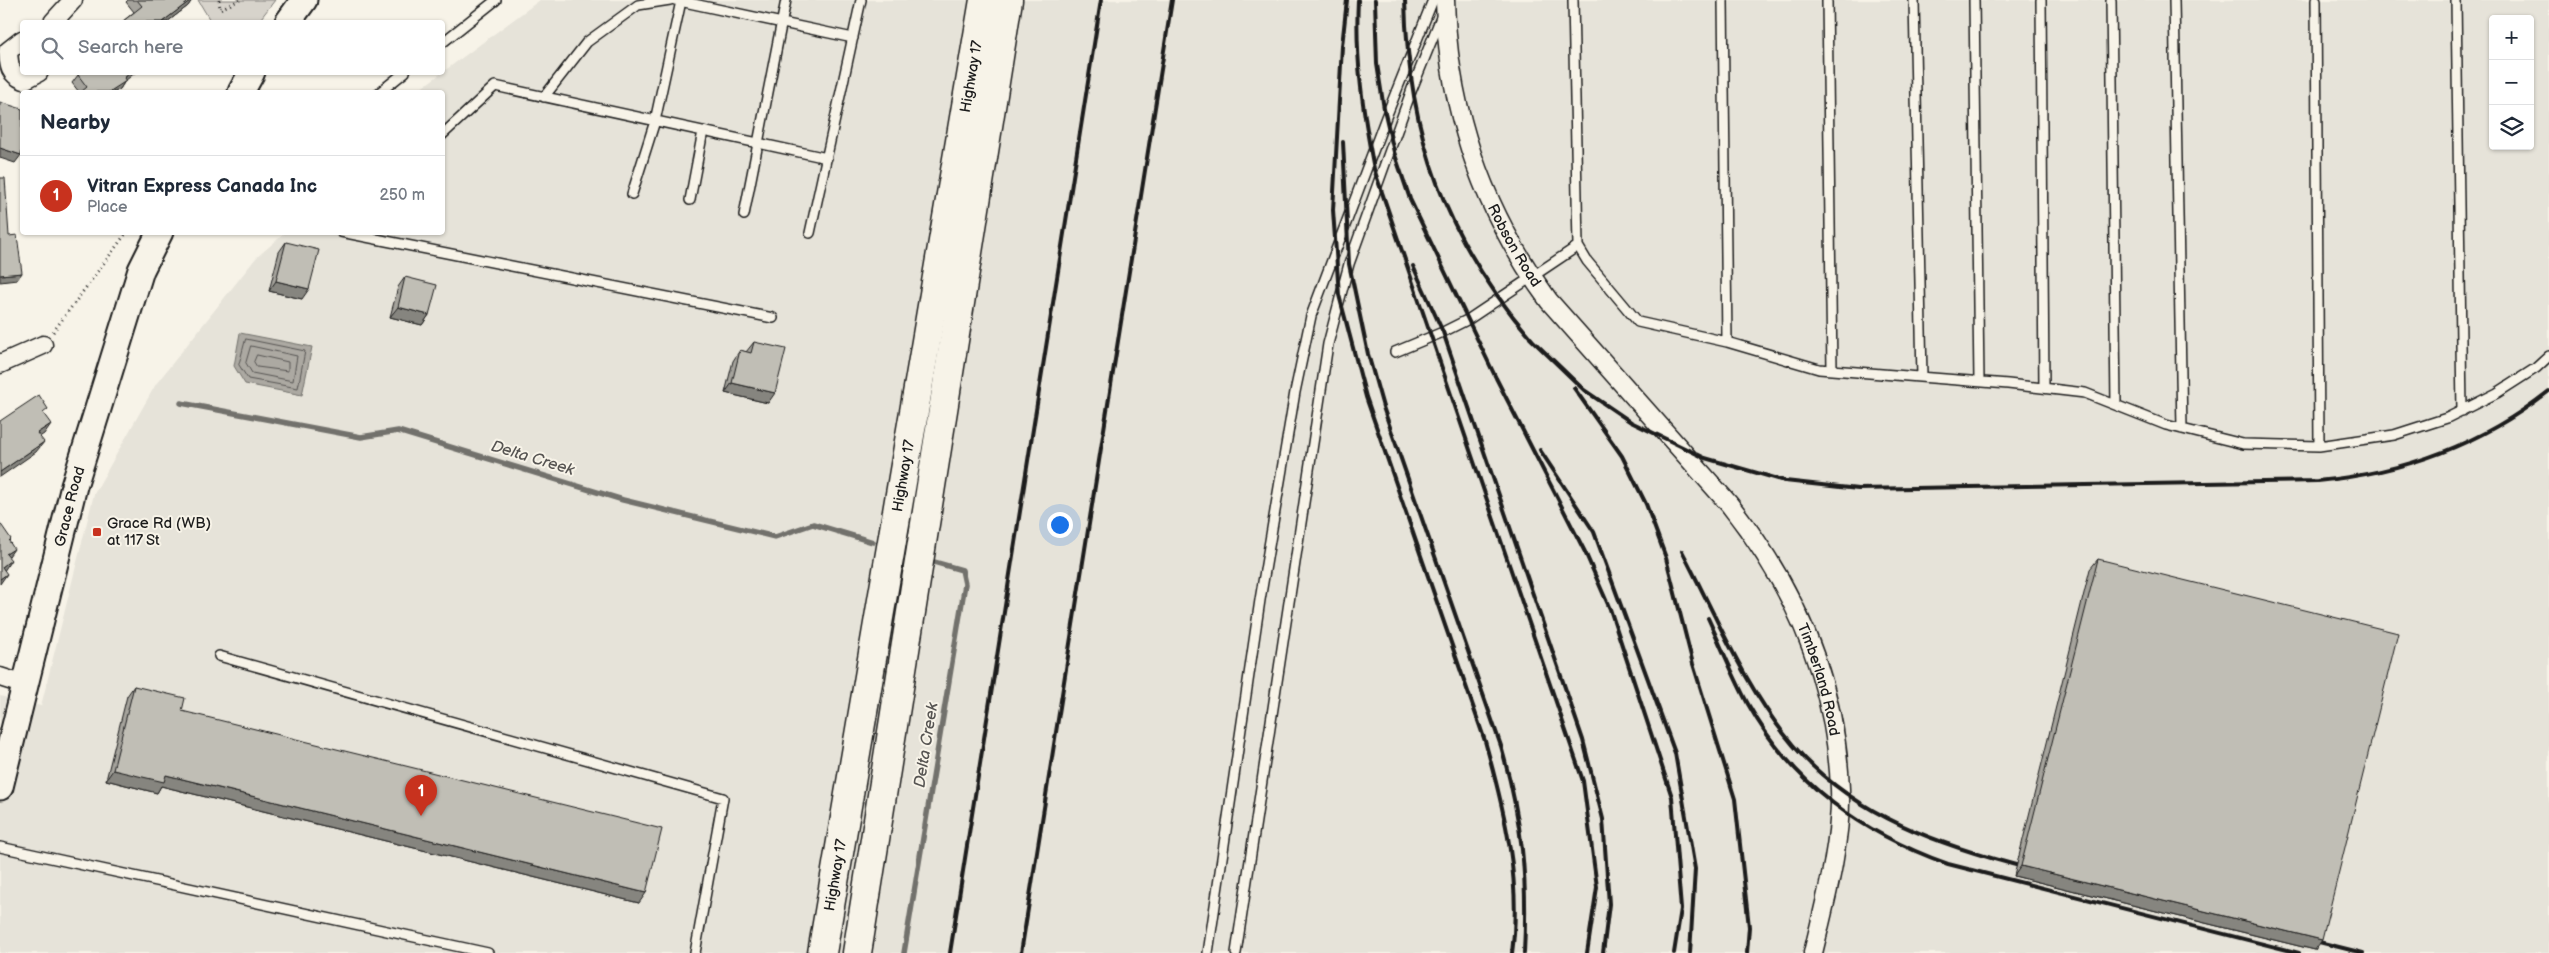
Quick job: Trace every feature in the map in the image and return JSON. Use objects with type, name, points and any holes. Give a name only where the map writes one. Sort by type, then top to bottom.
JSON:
[{"type":"highway","name":"Highway 17","points":[[822,953],[984,0]]},
{"type":"highway","name":"Highway 17","points":[[857,953],[1008,0]]},
{"type":"street","points":[[55,20],[73,0]]},
{"type":"street","points":[[289,20],[304,0]]},
{"type":"street","name":"Robson Road","points":[[1441,2],[1458,110],[1471,153],[1492,202],[1530,276],[1549,301],[1676,445]]},
{"type":"street","points":[[20,41],[8,50],[9,67],[15,76],[24,80],[33,75]]},
{"type":"street","points":[[241,90],[250,75]]},
{"type":"street","name":"Grace Road","points":[[0,787],[4,750],[25,686],[74,486],[141,270],[158,235]]},
{"type":"street","points":[[0,364],[43,346]]},
{"type":"street","name":"Timberland Road","points":[[1676,445],[1729,504],[1767,555],[1793,601],[1811,646],[1823,684],[1831,717],[1840,790],[1834,853],[1814,953]]},
{"type":"street","points":[[0,677],[25,686]]},
{"type":"lane","points":[[445,40],[496,0]]},
{"type":"lane","points":[[544,97],[587,42],[638,5],[670,0]]},
{"type":"lane","points":[[744,215],[786,0]]},
{"type":"lane","points":[[810,233],[861,0]]},
{"type":"lane","points":[[1573,0],[1578,246],[1587,261],[1638,322],[1727,342],[1819,369],[2085,393],[2166,425],[2243,444],[2319,446],[2394,435],[2447,418],[2462,411],[2536,368],[2549,356]]},
{"type":"lane","points":[[1723,0],[1727,342]]},
{"type":"lane","points":[[1827,0],[1832,370]]},
{"type":"lane","points":[[1914,0],[1922,377]]},
{"type":"lane","points":[[1974,0],[1979,382]]},
{"type":"lane","points":[[2041,0],[2044,388]]},
{"type":"lane","points":[[2110,0],[2116,405]]},
{"type":"lane","points":[[2174,0],[2182,429]]},
{"type":"lane","points":[[2316,0],[2319,446]]},
{"type":"lane","points":[[2456,0],[2462,411]]},
{"type":"lane","points":[[632,194],[655,121],[678,1],[853,38]]},
{"type":"lane","points":[[1208,953],[1260,600],[1295,392],[1312,316],[1386,117],[1441,2]]},
{"type":"lane","points":[[1236,953],[1334,319],[1348,264],[1412,90],[1441,2]]},
{"type":"lane","points":[[382,90],[401,75]]},
{"type":"lane","points":[[445,132],[495,86],[826,158]]},
{"type":"lane","points":[[690,200],[703,131]]},
{"type":"lane","points":[[356,235],[773,318]]},
{"type":"lane","points":[[1395,352],[1443,332],[1469,318],[1578,246]]},
{"type":"lane","points":[[219,656],[723,798],[695,953]]},
{"type":"lane","points":[[0,847],[488,953]]},
{"type":"path","points":[[219,0],[220,8],[240,0]]},
{"type":"path","points":[[61,322],[125,235]]},
{"type":"shaded area","points":[[198,0],[275,0],[260,20],[210,20]]},
{"type":"shaded area","points":[[540,0],[2549,0],[2549,953],[0,953],[0,696],[41,706],[94,494],[156,384],[256,258],[283,235],[445,235],[445,90],[419,90],[439,75],[445,75],[445,70]]},
{"type":"water","points":[[240,333],[312,347],[302,395],[245,384],[234,366]]},
{"type":"building","points":[[137,0],[191,0],[165,20],[124,20],[142,6]]},
{"type":"building","points":[[78,75],[128,75],[124,78],[126,81],[112,90],[83,90],[87,87]]},
{"type":"building","points":[[0,102],[20,108],[20,155],[0,148]]},
{"type":"building","points":[[0,178],[5,178],[9,236],[17,235],[22,273],[0,275]]},
{"type":"building","points":[[286,242],[319,250],[309,289],[276,281]]},
{"type":"building","points":[[405,277],[437,285],[429,315],[398,307]]},
{"type":"building","points":[[754,342],[786,349],[775,393],[732,383],[740,350],[751,353]]},
{"type":"building","points":[[39,395],[48,409],[43,413],[51,424],[37,433],[44,442],[0,472],[0,421]]},
{"type":"building","points":[[0,523],[11,539],[9,541],[14,549],[6,554],[11,560],[2,567],[7,574],[0,579]]},
{"type":"building","points":[[2098,559],[2398,633],[2322,940],[2021,866]]},
{"type":"building","points":[[134,686],[185,698],[182,711],[662,829],[646,893],[166,775],[164,782],[113,770]]},
{"type":"waterway","name":"Delta Creek","points":[[181,403],[361,437],[398,431],[623,500],[775,537],[813,524],[873,542]]},
{"type":"waterway","name":"Delta Creek","points":[[904,953],[965,584],[962,570],[934,562]]},
{"type":"railway","points":[[950,953],[1101,0]]},
{"type":"railway","points":[[1021,953],[1172,0]]},
{"type":"railway","points":[[1347,0],[1342,46],[1333,210],[1339,295],[1366,397],[1485,741],[1499,793],[1513,872],[1515,899],[1512,953]]},
{"type":"railway","points":[[1358,0],[1359,64],[1366,127],[1374,169],[1583,781],[1597,887],[1587,953]]},
{"type":"railway","points":[[1375,0],[1377,64],[1384,109],[1394,152],[1410,199],[1496,378],[1585,552],[1610,609],[1672,797],[1681,909],[1674,953]]},
{"type":"railway","points":[[1405,0],[1408,49],[1414,96],[1424,141],[1437,184],[1455,225],[1477,265],[1504,305],[1535,343]]},
{"type":"railway","points":[[1343,142],[1349,264],[1368,354],[1383,407],[1501,746],[1514,799],[1519,824],[1524,873],[1524,953]]},
{"type":"railway","points":[[1413,266],[1443,332],[1583,740],[1603,819],[1609,904],[1603,953]]},
{"type":"railway","points":[[1530,338],[1584,390],[1631,422],[1705,458],[1785,481],[1858,489],[2317,481],[2349,477],[2410,463],[2468,441],[2496,427],[2549,391]]},
{"type":"railway","points":[[1574,388],[1622,456],[1646,504],[1666,558],[1693,664],[1735,799],[1749,927],[1747,953]]},
{"type":"railway","points":[[1540,450],[1594,532],[1675,753],[1695,869],[1690,953]]},
{"type":"railway","points":[[1682,551],[1732,651],[1760,700],[1793,745],[1817,770],[1843,791],[1872,810],[1902,825],[1933,839],[2031,869]]},
{"type":"railway","points":[[1708,618],[1748,704],[1766,733],[1786,759],[1808,782],[1833,803],[1887,837],[1917,852],[1948,864],[2299,953]]},
{"type":"railway","points":[[2307,939],[2363,953]]},
{"type":"place","name":"Grace Rd (WB) at 117 St","points":[[97,532]]},
{"type":"place","name":"Vitran Express Canada Inc","points":[[421,816]]}]
